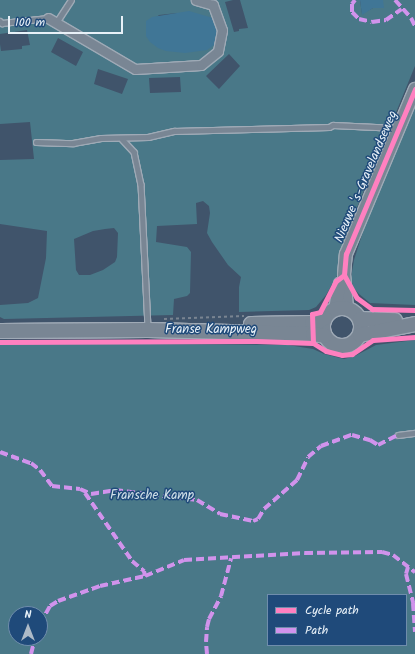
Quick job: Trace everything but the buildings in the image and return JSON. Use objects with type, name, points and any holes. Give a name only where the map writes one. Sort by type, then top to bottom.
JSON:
[{"type":"main road","name":"Nieuwe 's-Gravelandseweg","points":[[336,312],[344,275],[346,254],[415,89]]},
{"type":"main road","points":[[352,310],[360,319],[362,326],[360,335],[355,343],[344,347],[332,344],[325,336],[323,329],[336,312],[352,310]]},
{"type":"main road","name":"Franse Kampweg","points":[[148,330],[173,326],[312,323],[318,322],[336,312]]},
{"type":"main road","points":[[360,319],[415,322]]},
{"type":"main road","points":[[360,335],[415,322]]},
{"type":"main road","name":"Franse Kampweg","points":[[0,331],[148,330],[174,332],[312,334],[325,336]]},
{"type":"street","points":[[48,18],[135,69],[201,65],[218,51],[222,30],[212,2],[196,0]]},
{"type":"lane","points":[[56,23],[72,0]]},
{"type":"lane","points":[[0,21],[2,23],[48,18]]},
{"type":"lane","points":[[36,142],[73,144],[101,138],[148,138],[174,131],[329,127],[333,125],[399,128]]},
{"type":"lane","points":[[122,139],[134,152],[141,184],[148,330]]},
{"type":"lane","points":[[398,435],[415,433]]},
{"type":"green space","points":[[0,0],[233,0],[225,2],[234,32],[239,31],[239,29],[248,28],[240,0],[360,0],[362,14],[373,8],[383,8],[383,0],[415,0],[415,66],[347,232],[338,274],[326,295],[316,307],[309,310],[239,312],[239,287],[241,277],[228,265],[207,233],[210,213],[209,206],[203,201],[196,203],[197,224],[157,226],[156,242],[187,247],[191,252],[190,293],[187,296],[174,299],[173,315],[4,319],[0,317],[0,305],[28,303],[38,298],[46,258],[47,231],[0,224],[0,160],[34,159],[30,122],[0,124],[0,44],[1,51],[22,49],[22,46],[30,45],[27,30],[0,34]],"holes":[[[177,13],[217,33],[214,45],[146,26],[159,15]],[[58,38],[83,52],[76,66],[51,52]],[[229,54],[240,66],[219,89],[206,76]],[[98,69],[128,79],[122,94],[94,84]],[[180,77],[181,92],[150,93],[149,78]],[[114,228],[118,233],[117,257],[115,262],[103,270],[90,275],[79,275],[76,270],[74,239],[93,231]]]},
{"type":"green space","points":[[415,107],[415,305],[370,303],[350,284],[354,260],[374,197]]},
{"type":"green space","name":"Fransche Kamp","points":[[415,340],[415,654],[0,654],[0,343],[288,345],[313,349],[324,354],[344,359],[355,356],[376,345]]},
{"type":"shaded area","points":[[360,0],[383,0],[384,8],[373,8],[362,15]]},
{"type":"shaded area","points":[[189,11],[213,18],[217,33],[214,45],[207,50],[185,53],[166,51],[158,48],[150,42],[146,36],[146,21],[152,17]]},
{"type":"marked path","points":[[355,0],[352,4],[352,12],[359,19],[372,22],[386,20],[402,9]]},
{"type":"marked path","points":[[395,0],[411,18],[415,26]]},
{"type":"marked path","points":[[0,452],[31,463],[40,470],[52,486],[80,489],[91,494],[115,490],[197,500],[220,514],[253,521],[258,519],[264,509],[297,480],[308,457],[321,446],[352,435],[370,440],[378,445],[398,435]]},
{"type":"marked path","points":[[85,493],[132,561],[144,571],[145,576]]},
{"type":"marked path","points":[[48,610],[50,606],[58,601],[100,586],[145,576],[184,560],[305,553],[382,552],[393,555],[415,572]]},
{"type":"marked path","points":[[207,654],[207,627],[209,619],[221,596],[231,558]]},
{"type":"marked path","points":[[408,567],[406,574],[413,603],[415,632]]},
{"type":"marked path","points":[[31,654],[33,646]]},
{"type":"cycle path","points":[[344,275],[346,254],[415,89]]},
{"type":"cycle path","points":[[313,343],[312,314],[320,312],[336,281],[344,275],[357,298],[372,309],[415,310]]},
{"type":"cycle path","points":[[0,342],[256,341],[313,343],[326,351],[342,355],[352,354],[373,340],[415,337]]}]
